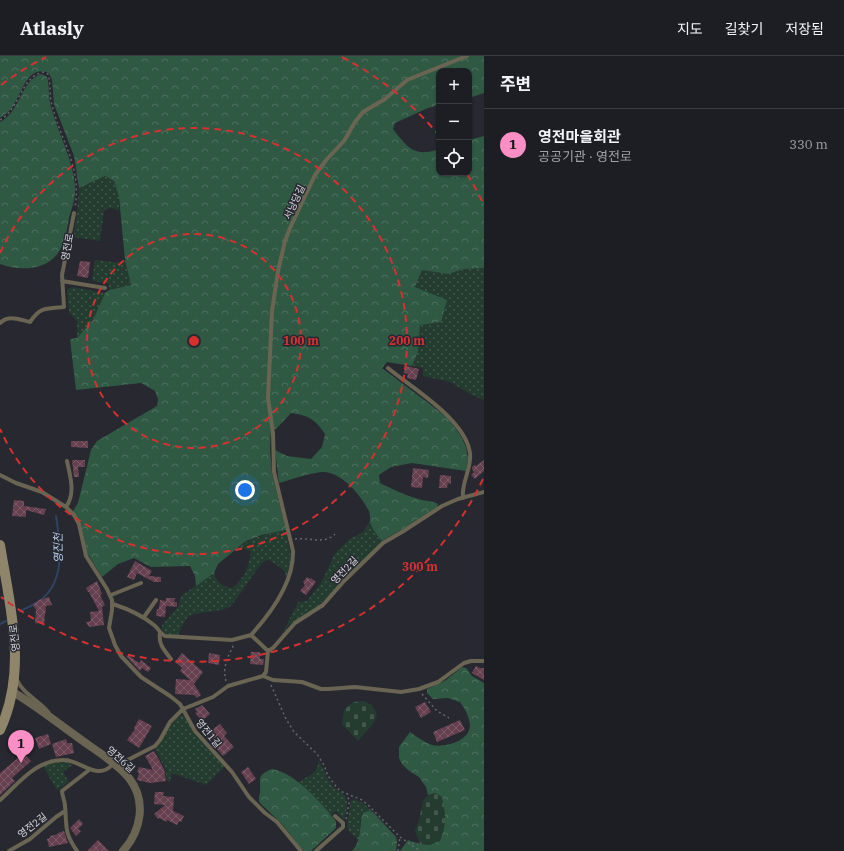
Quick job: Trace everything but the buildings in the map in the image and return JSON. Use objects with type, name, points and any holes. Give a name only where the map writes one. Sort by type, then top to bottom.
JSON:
[{"type":"street","name":"영전로","points":[[0,545],[14,633],[16,656],[13,692],[8,711],[0,730]]},
{"type":"street","name":"영전6길","points":[[13,692],[56,721],[130,779],[137,795],[140,811],[139,823],[135,835],[123,851]]},
{"type":"lane","name":"서낭당길","points":[[290,540],[274,472],[273,432],[268,398],[272,311],[278,270],[290,228],[310,186],[327,159],[344,140],[363,112],[413,77],[467,56]]},
{"type":"lane","name":"영전로","points":[[0,323],[6,318],[10,317],[30,322],[36,312],[41,309],[64,307],[62,281],[63,268],[74,213]]},
{"type":"lane","points":[[62,281],[105,288]]},
{"type":"lane","points":[[388,368],[444,411],[456,425],[464,438],[468,447],[470,460],[467,475],[462,488],[463,498]]},
{"type":"lane","points":[[66,507],[72,491],[67,461]]},
{"type":"lane","name":"영전1길","points":[[0,475],[16,483],[36,489],[66,507],[74,514],[79,524],[86,556],[111,595],[113,604],[109,628],[121,656],[134,672],[170,696],[183,709],[195,731],[232,772],[249,797],[285,832],[301,851]]},
{"type":"lane","name":"영전2길","points":[[268,651],[273,648],[295,623],[323,605],[344,581],[384,543],[442,506],[484,492]]},
{"type":"lane","points":[[113,604],[144,617],[158,628],[162,635],[169,637],[232,640],[251,635],[266,618],[290,576],[293,559],[290,540]]},
{"type":"lane","points":[[111,595],[141,583]]},
{"type":"lane","points":[[144,617],[156,600]]},
{"type":"lane","points":[[160,632],[161,645],[171,659]]},
{"type":"lane","points":[[251,635],[268,651],[265,677]]},
{"type":"lane","points":[[0,800],[39,766],[48,762],[56,760],[70,760],[90,770],[104,770],[155,746],[170,722],[183,709],[213,697],[228,686],[265,677],[273,680],[302,682],[328,690],[355,687],[400,692],[419,689],[438,682],[464,663],[471,661],[484,661]]},
{"type":"lane","name":"영전6길","points":[[15,673],[22,689],[44,707],[56,721]]},
{"type":"lane","points":[[77,851],[70,842],[68,836],[62,794],[63,789],[90,770]]},
{"type":"lane","name":"영전2길","points":[[9,851],[30,839],[65,811]]},
{"type":"lane","points":[[316,851],[342,827],[343,823],[336,816]]},
{"type":"path","points":[[0,120],[11,112],[31,77],[43,72],[48,74],[52,104],[61,133],[72,157],[75,173],[77,188],[74,213]]},
{"type":"path","points":[[290,540],[302,538],[324,540],[335,534]]},
{"type":"path","points":[[228,686],[224,669],[227,658],[236,639]]},
{"type":"path","points":[[265,677],[283,714],[294,732],[317,754],[324,765],[328,776],[340,791],[362,800],[400,837],[420,851]]},
{"type":"path","points":[[419,689],[429,704],[436,711],[449,718]]},
{"type":"path","points":[[342,827],[347,814],[348,795]]},
{"type":"path","points":[[398,851],[400,837]]},
{"type":"green space","points":[[0,56],[484,56],[484,93],[472,97],[472,68],[436,68],[436,106],[395,123],[393,129],[407,146],[412,149],[423,152],[436,150],[436,176],[472,176],[472,139],[484,136],[484,268],[464,269],[448,274],[422,270],[415,287],[447,300],[441,322],[420,325],[418,352],[412,366],[387,362],[382,368],[448,418],[461,436],[466,447],[468,459],[466,471],[412,463],[391,467],[379,475],[380,483],[411,497],[436,503],[438,504],[437,507],[382,541],[373,529],[369,511],[361,498],[349,485],[335,475],[328,472],[321,472],[279,483],[275,450],[287,456],[311,459],[322,447],[325,434],[311,419],[302,415],[291,413],[276,429],[271,429],[270,449],[272,473],[286,530],[262,535],[246,541],[218,564],[214,573],[196,586],[195,576],[190,566],[151,567],[134,558],[118,564],[102,577],[87,553],[81,523],[73,511],[78,503],[91,450],[97,441],[157,406],[158,399],[155,391],[141,383],[76,390],[70,339],[77,338],[93,320],[105,293],[109,290],[131,285],[125,260],[119,197],[114,181],[105,176],[79,188],[74,156],[54,104],[52,80],[49,73],[41,71],[29,77],[14,105],[0,118]]},
{"type":"green space","points":[[41,74],[47,77],[51,106],[72,166],[75,186],[74,202],[62,245],[53,259],[31,268],[15,268],[0,264],[0,122],[7,118],[12,112],[25,89],[34,77]]},
{"type":"green space","points":[[105,176],[114,181],[119,197],[119,211],[108,208],[104,211],[100,241],[73,237],[79,188]]},
{"type":"green space","points":[[95,260],[122,263],[125,260],[131,285],[109,290],[108,283],[92,281]]},
{"type":"green space","points":[[484,268],[484,400],[450,382],[423,376],[423,368],[412,366],[418,352],[420,325],[447,301],[415,287],[422,270],[448,274],[464,269]]},
{"type":"green space","points":[[71,287],[105,293],[93,320],[77,338],[77,321],[69,312],[67,290]]},
{"type":"green space","points":[[370,521],[375,532],[382,541],[315,609],[289,625],[280,638],[298,602],[307,601],[321,583],[332,558],[338,550],[350,539],[363,532]]},
{"type":"green space","points":[[286,530],[291,564],[286,580],[283,570],[267,560],[263,562],[229,607],[191,615],[185,621],[178,635],[165,633],[162,630],[162,625],[178,607],[181,596],[214,573],[219,582],[226,587],[233,588],[237,584],[249,563],[251,552],[246,549],[238,548],[248,541]]},
{"type":"green space","points":[[462,667],[466,668],[472,676],[484,683],[484,851],[400,851],[408,840],[430,845],[436,793],[428,795],[426,787],[419,777],[402,764],[399,758],[399,747],[410,732],[418,738],[437,746],[456,742],[466,735],[469,731],[470,725],[460,702],[448,698],[433,699],[427,693],[427,689],[446,680]]},
{"type":"green space","points":[[364,701],[372,705],[377,715],[373,724],[358,741],[342,724],[344,710],[353,702]]},
{"type":"green space","points":[[183,715],[199,738],[225,766],[206,785],[172,773],[170,782],[167,781],[165,768],[155,749],[175,719]]},
{"type":"green space","points":[[318,760],[333,787],[342,793],[347,800],[344,820],[336,811],[331,815],[315,797],[298,782],[315,771]]},
{"type":"green space","points":[[58,761],[75,763],[63,772],[69,782],[57,790],[43,766]]},
{"type":"green space","points":[[272,769],[290,776],[299,782],[336,821],[336,828],[311,851],[304,851],[281,823],[260,803],[260,778],[264,773]]},
{"type":"green space","points":[[436,793],[442,797],[444,809],[445,824],[442,835],[440,841],[430,845],[420,844],[415,831],[422,804],[425,798]]},
{"type":"green space","points":[[353,799],[363,803],[373,812],[368,811],[361,820],[359,841],[348,830],[347,824],[351,801]]},
{"type":"green space","points":[[368,811],[373,812],[396,837],[396,851],[352,851],[359,838],[363,813]]},
{"type":"waterway","name":"영진천","points":[[20,611],[42,599],[50,591],[55,581],[60,560],[56,516]]},
{"type":"waterway","name":"영진천","points":[[0,624],[6,621]]},
{"type":"place","name":"영전마을회관","points":[[21,763]]}]
